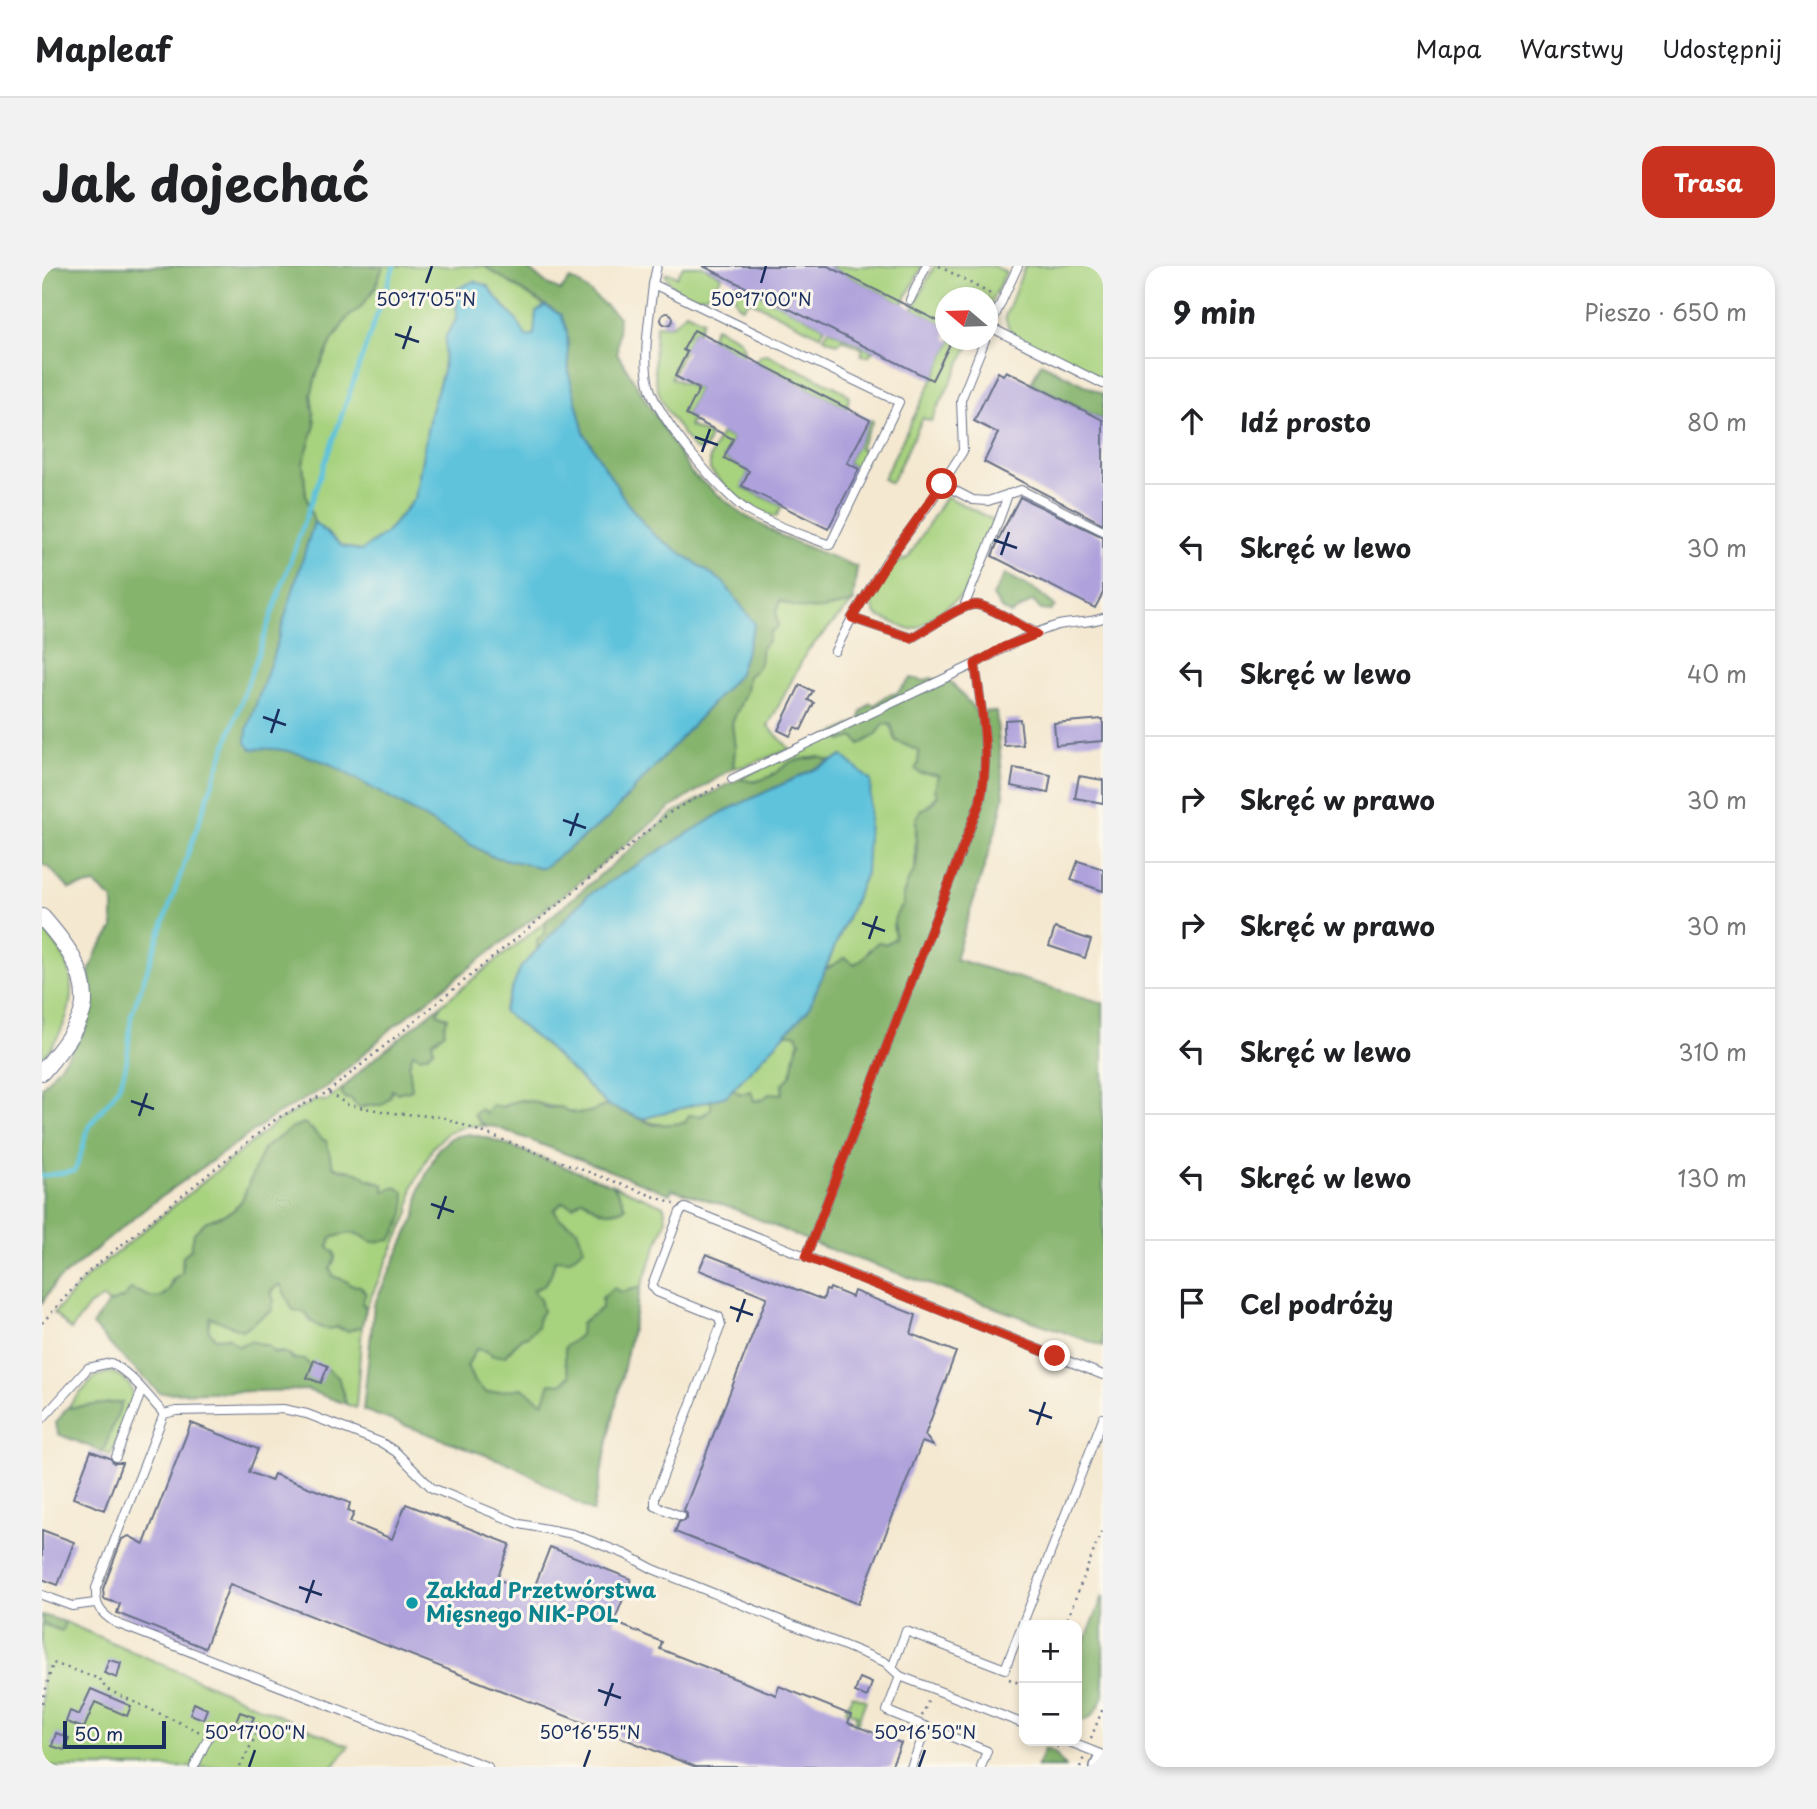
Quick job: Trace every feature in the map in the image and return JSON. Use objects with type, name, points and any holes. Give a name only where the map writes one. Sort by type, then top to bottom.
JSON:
[{"type":"street","points":[[42,917],[61,939],[78,967],[84,1004],[72,1033],[42,1072]]},
{"type":"lane","points":[[653,284],[900,402],[830,545],[751,513],[734,502],[698,462],[659,409],[649,386],[646,358],[653,284],[657,266]]},
{"type":"lane","points":[[910,300],[926,266]]},
{"type":"lane","points":[[998,310],[1018,266]]},
{"type":"lane","points":[[998,334],[1103,384]]},
{"type":"lane","points":[[835,651],[887,562],[963,451],[961,400],[981,350]]},
{"type":"lane","points":[[942,484],[973,500],[988,501],[1021,490],[1103,531]]},
{"type":"lane","points":[[964,607],[981,558],[999,523],[1007,494]]},
{"type":"lane","points":[[852,618],[911,638],[964,607],[976,604],[1037,634]]},
{"type":"lane","points":[[732,779],[975,664],[1004,647],[1057,625],[1103,618]]},
{"type":"lane","points":[[806,1257],[980,802],[986,775],[986,745],[975,664]]},
{"type":"lane","points":[[681,1516],[656,1506],[654,1497],[720,1325],[719,1317],[657,1292],[652,1286],[680,1212],[685,1208],[1103,1375]]},
{"type":"lane","points":[[42,1419],[88,1368],[111,1363],[120,1368],[164,1414]]},
{"type":"lane","points":[[116,1457],[142,1390]]},
{"type":"lane","points":[[164,1414],[176,1411],[283,1409],[307,1414],[382,1443],[396,1452],[432,1488],[520,1524],[573,1534],[625,1553],[653,1569],[885,1662],[900,1676],[1019,1722]]},
{"type":"lane","points":[[164,1414],[96,1588],[95,1603],[103,1615],[116,1623],[488,1767]]},
{"type":"lane","points":[[892,1668],[906,1631],[1005,1669],[1103,1418]]},
{"type":"lane","points":[[42,1595],[72,1605],[95,1603]]},
{"type":"lane","points":[[900,1676],[887,1711],[987,1751],[981,1767]]},
{"type":"lane","points":[[911,1767],[923,1726]]},
{"type":"lane","points":[[194,1767],[209,1736]]},
{"type":"lane","points":[[1080,1746],[1103,1755]]},
{"type":"path","points":[[939,266],[994,296],[1001,304]]},
{"type":"path","points":[[42,1323],[87,1273],[276,1119],[328,1092],[672,811],[732,779]]},
{"type":"path","points":[[328,1092],[348,1105],[393,1113],[442,1117],[685,1208]]},
{"type":"path","points":[[1067,1620],[1103,1527]]},
{"type":"path","points":[[42,1703],[53,1663],[100,1679],[106,1689],[209,1736]]},
{"type":"path","points":[[923,1726],[930,1696],[932,1697]]},
{"type":"path","points":[[240,1767],[257,1733]]},
{"type":"green space","points":[[42,266],[383,266],[375,288],[360,308],[347,318],[332,341],[317,373],[311,395],[315,425],[303,463],[306,497],[314,522],[273,657],[247,730],[251,748],[291,751],[330,764],[491,856],[543,868],[607,819],[738,675],[755,624],[723,582],[653,534],[627,503],[584,433],[569,374],[567,331],[561,315],[484,266],[525,266],[545,283],[560,291],[570,279],[580,284],[619,317],[617,353],[691,473],[742,514],[785,538],[857,567],[853,602],[808,609],[780,601],[776,613],[778,627],[770,632],[768,641],[761,649],[759,664],[748,676],[746,691],[732,723],[735,749],[733,768],[669,809],[392,1028],[328,1086],[276,1115],[151,1204],[55,1283],[42,1303],[42,1087],[87,1027],[93,1002],[89,972],[97,952],[113,929],[113,900],[95,884],[69,889],[49,867],[42,864]]},
{"type":"green space","points":[[383,266],[484,266],[545,306],[536,312],[534,335],[526,337],[488,286],[457,289],[456,320],[446,336],[443,371],[430,414],[415,498],[386,533],[361,551],[342,546],[314,522],[306,497],[303,463],[315,425],[311,395],[317,373],[332,341],[347,318],[360,308],[375,288]]},
{"type":"green space","points":[[683,266],[703,266],[722,276],[708,294],[689,296],[672,285],[665,274],[677,277]]},
{"type":"green space","points":[[828,266],[922,266],[901,303]]},
{"type":"green space","points":[[934,266],[994,266],[1006,272],[998,288],[935,287],[935,320],[913,309]]},
{"type":"green space","points":[[1025,266],[1103,266],[1103,380],[1011,335],[1005,317]]},
{"type":"green space","points":[[736,282],[825,327],[821,336],[749,300],[743,308],[735,297]]},
{"type":"green space","points":[[686,312],[703,320],[698,332],[694,330],[671,378],[699,389],[686,415],[692,419],[689,426],[710,436],[706,447],[698,451],[681,432],[664,404],[654,365],[656,325],[671,326]]},
{"type":"green space","points":[[715,327],[739,339],[744,349],[742,356],[710,338]]},
{"type":"green space","points":[[829,329],[873,351],[868,356],[861,355],[863,349],[842,339],[838,344],[824,338]]},
{"type":"green space","points":[[947,350],[967,350],[931,421],[923,418],[891,483],[883,479]]},
{"type":"green space","points":[[766,354],[844,391],[849,397],[847,408],[755,362],[761,355]]},
{"type":"green space","points":[[1041,363],[1103,394],[1103,420],[1031,383]]},
{"type":"green space","points":[[870,420],[873,421],[859,448],[868,453],[860,469],[847,463]]},
{"type":"green space","points":[[721,433],[733,439],[724,458],[749,471],[742,487],[782,506],[776,517],[747,504],[710,470],[710,457]]},
{"type":"green space","points":[[946,496],[995,521],[964,594],[919,627],[910,630],[876,615],[871,603],[892,565],[908,558]]},
{"type":"green space","points":[[1005,574],[1037,591],[1055,606],[1051,611],[1041,610],[1033,601],[1011,614],[1001,609],[993,596]]},
{"type":"green space","points":[[780,600],[808,609],[853,602],[807,651],[768,726],[790,749],[746,766],[733,768],[735,749],[732,723],[746,691],[748,675],[770,632],[778,627],[776,613]]},
{"type":"green space","points":[[911,678],[925,681],[930,678],[952,683],[976,711],[996,712],[1004,795],[999,820],[955,959],[1103,1003],[1103,1346],[818,1245],[730,1207],[672,1189],[670,1194],[483,1124],[474,1114],[480,1109],[486,1113],[491,1105],[503,1107],[519,1100],[536,1102],[548,1108],[561,1107],[578,1113],[607,1105],[654,1125],[685,1123],[689,1115],[703,1116],[711,1109],[711,1100],[726,1096],[733,1089],[740,1094],[751,1091],[754,1101],[762,1100],[770,1093],[782,1094],[783,1084],[791,1073],[800,1042],[797,1034],[785,1034],[807,1010],[825,970],[845,958],[855,964],[878,942],[886,944],[895,938],[895,917],[903,906],[903,895],[917,861],[916,818],[921,809],[930,806],[938,795],[935,790],[938,775],[920,773],[915,769],[919,751],[896,741],[891,725],[884,724],[876,735],[860,744],[854,737],[841,741],[840,737],[859,721],[862,711],[870,703],[875,705],[886,696],[897,693]]},
{"type":"green space","points":[[884,724],[891,725],[897,741],[919,751],[920,773],[938,775],[935,790],[938,795],[916,818],[915,870],[903,895],[903,906],[893,925],[895,938],[869,949],[863,960],[854,964],[845,958],[825,970],[866,873],[843,756],[831,761],[807,758],[766,778],[756,781],[739,779],[851,725],[840,737],[854,737],[860,744],[876,735]]},
{"type":"green space","points":[[819,757],[831,761],[723,812],[588,895],[537,950],[537,941],[544,934],[546,921],[673,813],[739,779],[755,782],[771,776],[792,761]]},
{"type":"green space","points":[[546,921],[544,934],[537,941],[537,950],[521,967],[503,1011],[546,1046],[607,1105],[578,1113],[523,1100],[499,1108],[478,1121],[484,1126],[466,1126],[448,1132],[433,1147],[413,1186],[409,1213],[366,1308],[348,1282],[333,1276],[330,1269],[335,1259],[334,1252],[328,1248],[331,1238],[348,1232],[391,1240],[383,1192],[379,1182],[333,1166],[326,1141],[317,1137],[312,1129],[277,1139],[263,1149],[242,1200],[233,1211],[205,1222],[191,1249],[183,1256],[182,1273],[172,1279],[168,1291],[160,1297],[150,1298],[141,1292],[109,1303],[103,1298],[90,1305],[71,1330],[54,1313],[88,1276],[278,1121],[316,1100],[327,1101],[343,1088],[342,1094],[346,1099],[350,1098],[359,1108],[375,1105],[392,1089],[411,1083],[409,1065],[413,1053],[439,1038],[437,1013],[442,1004]]},
{"type":"green space","points":[[42,928],[65,959],[71,989],[63,1027],[42,1059]]},
{"type":"green space","points":[[442,1004],[437,1013],[448,1018],[444,1026],[445,1032],[432,1042],[434,1049],[427,1055],[420,1057],[413,1053],[409,1065],[412,1089],[398,1093],[392,1090],[390,1097],[382,1105],[359,1108],[350,1098],[346,1099],[342,1094],[343,1088],[369,1063]]},
{"type":"green space","points":[[785,1034],[797,1034],[801,1042],[791,1073],[783,1084],[782,1094],[754,1101],[733,1089]]},
{"type":"green space","points":[[711,1100],[711,1109],[687,1122],[669,1125],[642,1119]]},
{"type":"green space","points":[[304,1123],[326,1141],[333,1166],[360,1173],[367,1179],[384,1185],[384,1191],[396,1187],[404,1192],[403,1217],[391,1240],[371,1242],[360,1235],[347,1234],[331,1238],[328,1247],[334,1252],[335,1259],[330,1269],[333,1276],[350,1285],[360,1286],[366,1293],[362,1303],[366,1308],[362,1326],[348,1331],[338,1327],[319,1327],[306,1313],[293,1310],[280,1284],[271,1291],[274,1301],[271,1312],[249,1326],[241,1330],[210,1317],[208,1329],[215,1338],[228,1337],[238,1346],[250,1341],[269,1346],[274,1353],[286,1353],[293,1359],[305,1360],[313,1369],[326,1368],[338,1377],[346,1404],[307,1390],[160,1393],[92,1325],[109,1303],[124,1298],[131,1289],[155,1298],[164,1295],[174,1279],[182,1273],[183,1256],[191,1249],[194,1233],[205,1222],[233,1211],[242,1200],[263,1149],[292,1128]]},
{"type":"green space","points":[[469,1134],[491,1139],[613,1185],[625,1208],[612,1212],[602,1211],[583,1199],[573,1206],[563,1202],[554,1210],[559,1218],[577,1229],[584,1248],[569,1260],[555,1259],[549,1279],[533,1290],[540,1299],[543,1311],[537,1327],[528,1336],[521,1338],[505,1356],[493,1356],[487,1351],[476,1349],[467,1366],[474,1382],[487,1393],[522,1388],[543,1403],[550,1383],[562,1384],[570,1376],[565,1361],[565,1347],[580,1335],[581,1323],[602,1308],[602,1298],[613,1288],[622,1292],[641,1287],[593,1512],[513,1465],[363,1410],[374,1305],[416,1215],[420,1188],[438,1149],[452,1137]]},
{"type":"green space","points":[[613,1185],[664,1206],[666,1221],[641,1287],[615,1299],[587,1326],[565,1361],[570,1375],[543,1403],[487,1393],[474,1382],[467,1366],[476,1349],[505,1356],[521,1338],[533,1290],[548,1281],[559,1253],[577,1229],[559,1218],[554,1211],[563,1202],[573,1206],[583,1199],[602,1211],[612,1212],[625,1208]]},
{"type":"green space","points":[[280,1284],[311,1322],[348,1331],[362,1326],[356,1408],[346,1404],[338,1377],[318,1373],[286,1353],[238,1346],[215,1338],[208,1329],[209,1316],[241,1330],[250,1326]]},
{"type":"green space","points":[[111,1372],[126,1381],[133,1397],[111,1455],[103,1452],[122,1402],[67,1408],[95,1377]]},
{"type":"green space","points":[[122,1402],[103,1452],[58,1434],[56,1423],[67,1408]]},
{"type":"green space","points":[[1103,1596],[1103,1697],[1097,1710],[1082,1721],[1082,1683],[1082,1649]]},
{"type":"green space","points":[[42,1615],[65,1622],[62,1631],[42,1624]]},
{"type":"green space","points":[[65,1622],[349,1746],[333,1767],[42,1767],[42,1624],[61,1631]]},
{"type":"green space","points":[[852,1695],[866,1700],[857,1724],[854,1723],[857,1715],[846,1710]]},
{"type":"green space","points":[[1044,1749],[1054,1752],[1065,1767],[1037,1767]]},
{"type":"water","points":[[474,281],[488,286],[526,337],[534,335],[536,312],[545,306],[561,315],[567,331],[569,374],[584,433],[627,503],[653,534],[723,582],[755,624],[738,675],[607,819],[543,868],[491,856],[330,764],[291,752],[251,749],[246,743],[247,730],[314,522],[342,546],[361,551],[386,533],[415,498],[430,414],[443,371],[446,336],[456,320],[457,289]]},
{"type":"water","points":[[843,756],[871,781],[866,873],[808,1010],[726,1096],[642,1119],[607,1105],[546,1046],[503,1011],[521,967],[588,895],[723,812]]},
{"type":"building","points":[[703,266],[828,266],[935,320],[935,350],[947,350],[932,380]]},
{"type":"building","points":[[667,313],[673,319],[667,325],[661,319]]},
{"type":"building","points":[[694,330],[870,420],[847,463],[859,469],[828,529],[742,486],[749,471],[724,458],[733,439],[686,415],[699,389],[675,376],[687,352],[683,350]]},
{"type":"building","points":[[1006,371],[1103,420],[1103,524],[984,462],[998,433],[974,421],[998,372],[1003,375]]},
{"type":"building","points":[[1020,497],[1103,537],[1103,593],[1095,608],[992,556]]},
{"type":"building","points":[[800,685],[813,691],[808,700],[814,703],[801,730],[795,727],[790,736],[778,730]]},
{"type":"building","points":[[1020,719],[1023,745],[1004,746],[1005,720]]},
{"type":"building","points":[[1103,719],[1103,741],[1056,745],[1054,723]]},
{"type":"building","points":[[1014,768],[1051,775],[1048,793],[1011,786]]},
{"type":"building","points":[[1079,776],[1103,780],[1103,803],[1075,798]]},
{"type":"building","points":[[1078,861],[1103,869],[1103,891],[1071,880]]},
{"type":"building","points":[[1055,928],[1091,940],[1085,958],[1049,946]]},
{"type":"building","points":[[706,1254],[823,1300],[826,1290],[829,1291],[830,1288],[852,1297],[854,1291],[916,1315],[911,1334],[956,1352],[925,1435],[933,1446],[922,1442],[858,1604],[675,1532],[679,1522],[687,1519],[684,1510],[767,1297],[699,1270]]},
{"type":"building","points":[[314,1360],[328,1366],[321,1383],[307,1378]]},
{"type":"building","name":"Zakład Przetwórstwa Mięsnego NIK-POL","points":[[191,1423],[258,1449],[249,1472],[271,1481],[274,1474],[350,1503],[348,1511],[354,1513],[350,1522],[392,1539],[406,1504],[510,1544],[497,1579],[532,1593],[550,1547],[631,1579],[614,1622],[662,1642],[660,1649],[776,1695],[779,1686],[851,1715],[848,1723],[901,1743],[891,1767],[696,1767],[230,1584],[205,1648],[117,1613],[120,1604],[104,1599],[103,1589],[122,1539],[129,1536],[144,1544]]},
{"type":"building","points":[[91,1451],[110,1458],[114,1463],[122,1463],[104,1510],[73,1498]]},
{"type":"building","points":[[42,1530],[74,1542],[58,1585],[42,1579]]},
{"type":"building","points":[[109,1660],[121,1663],[117,1678],[104,1673]]},
{"type":"building","points":[[860,1678],[872,1683],[867,1697],[855,1692]]},
{"type":"building","points":[[91,1689],[131,1706],[127,1716],[95,1702],[84,1728],[66,1722],[70,1711],[79,1715]]},
{"type":"building","points":[[194,1703],[207,1709],[203,1719],[190,1714]]},
{"type":"building","points":[[240,1712],[254,1717],[248,1730],[235,1724]]},
{"type":"building","points":[[56,1733],[69,1738],[64,1750],[52,1746]]},
{"type":"waterway","points":[[42,1176],[74,1171],[91,1124],[121,1082],[128,1055],[131,1016],[394,266]]},
{"type":"place","name":"Zakład Przetwórstwa Mięsnego NIK-POL","points":[[412,1603]]},
{"type":"route","points":[[942,484],[887,562],[852,618],[911,638],[964,607],[976,604],[1037,634],[1004,647],[975,664],[986,745],[986,775],[980,802],[806,1257],[1055,1356]]}]
